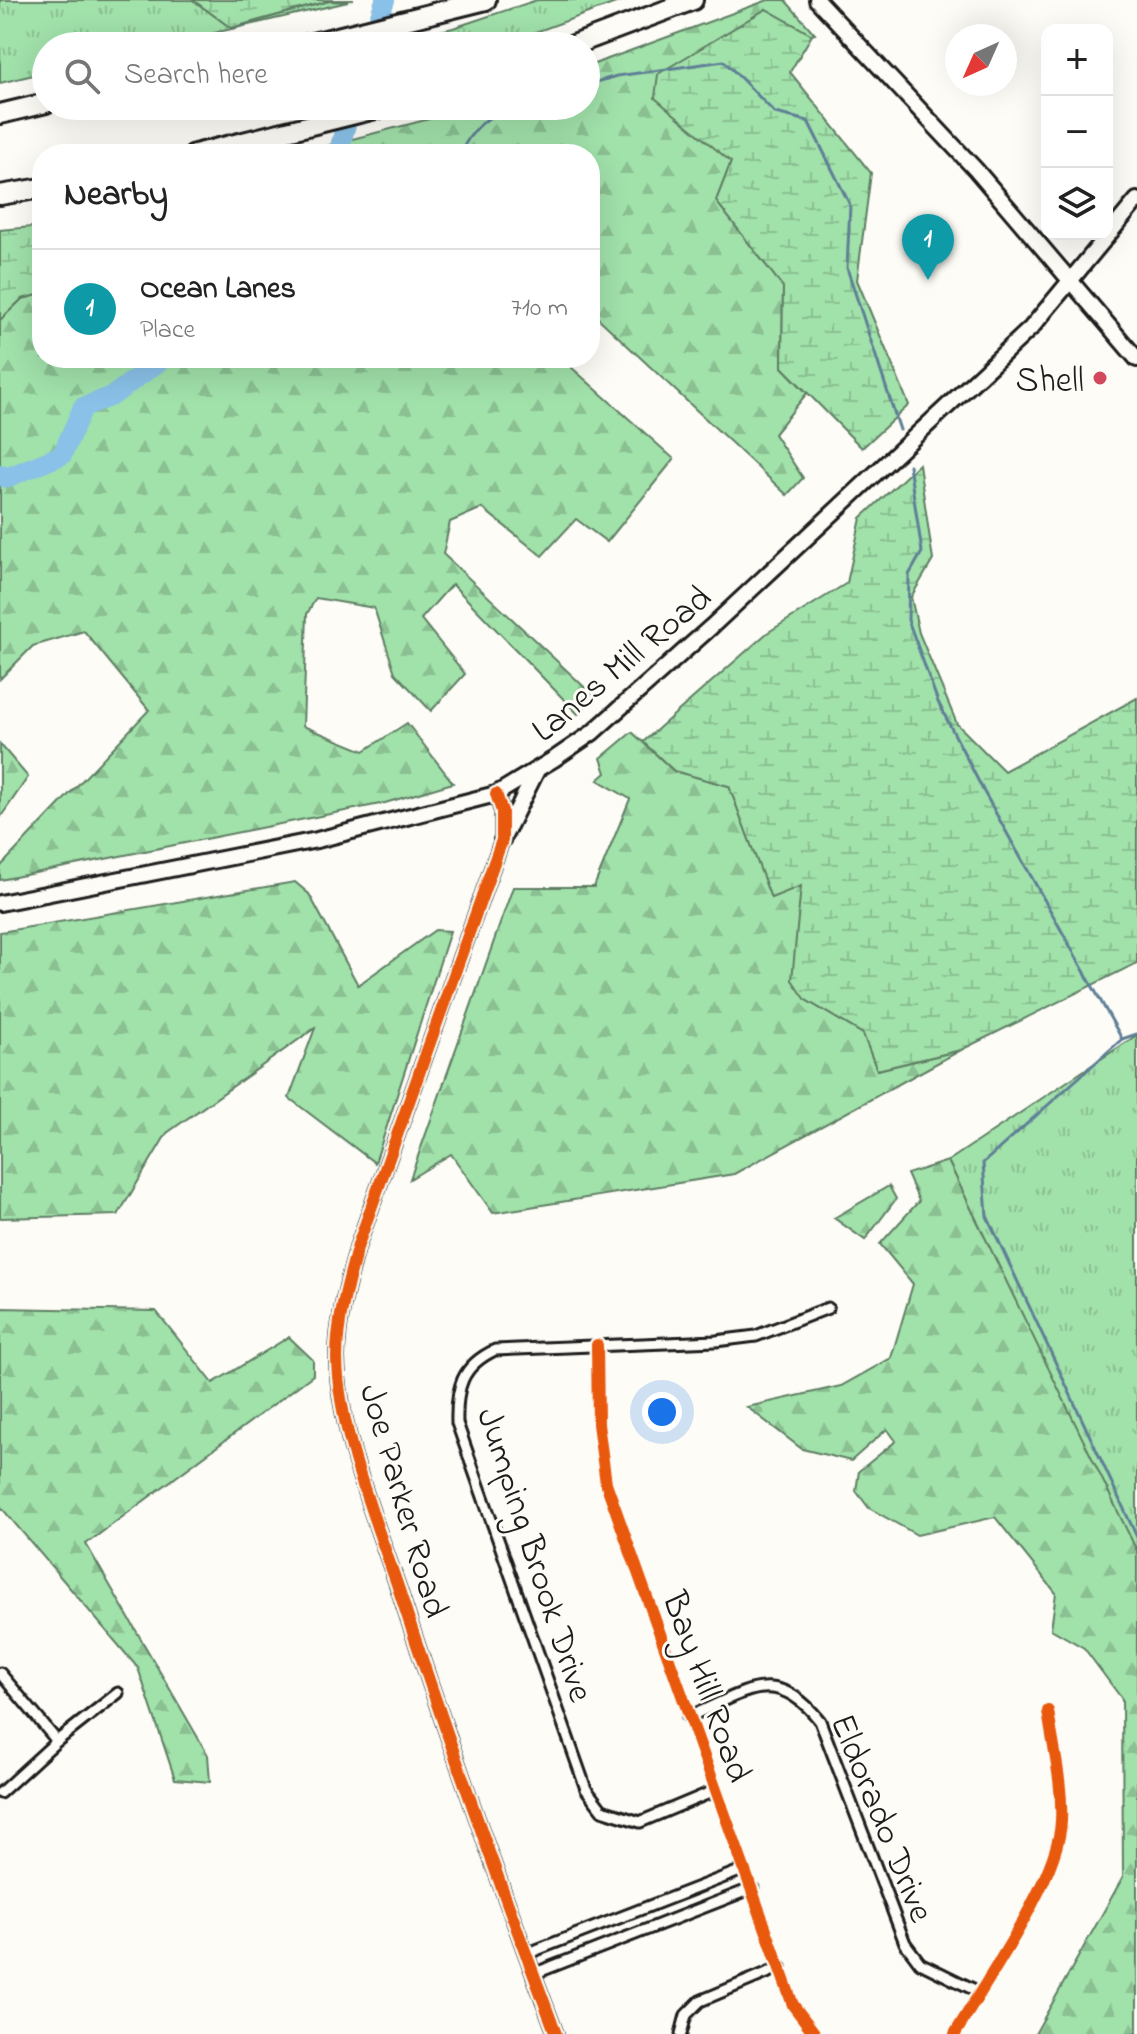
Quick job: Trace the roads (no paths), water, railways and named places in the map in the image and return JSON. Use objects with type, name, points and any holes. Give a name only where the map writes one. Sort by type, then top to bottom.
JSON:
[{"type":"highway","points":[[361,32],[486,0]]},
{"type":"highway","points":[[600,35],[693,0]]},
{"type":"highway","points":[[0,114],[32,106]]},
{"type":"highway","points":[[239,144],[337,120]]},
{"type":"highway","points":[[0,195],[32,190]]},
{"type":"main road","points":[[817,0],[976,170],[1137,359]]},
{"type":"main road","name":"Lanes Mill Road","points":[[0,903],[317,840],[496,794],[537,770],[592,733],[703,634],[1031,328],[1137,200]]},
{"type":"main road","points":[[502,840],[537,770]]},
{"type":"street","name":"Joe Parker Road","points":[[496,794],[502,811],[502,840],[358,1245],[340,1312],[337,1358],[340,1392],[364,1485],[556,2034]]},
{"type":"street","name":"Jumping Brook Drive","points":[[714,1791],[640,1822],[602,1810],[586,1789],[457,1423],[457,1393],[463,1374],[475,1359],[495,1350],[756,1336],[828,1308]]},
{"type":"street","name":"Bay Hill Road","points":[[597,1345],[598,1424],[606,1483],[793,2005],[815,2034]]},
{"type":"street","points":[[0,1673],[57,1741]]},
{"type":"street","name":"Eldorado Drive","points":[[688,1717],[771,1685],[789,1691],[806,1704],[820,1721],[905,1943],[920,1963],[979,1992]]},
{"type":"street","points":[[0,1793],[57,1741],[118,1693]]},
{"type":"street","points":[[955,2034],[1033,1900],[1051,1862],[1062,1823],[1048,1711]]},
{"type":"street","points":[[526,1954],[745,1869]]},
{"type":"street","points":[[533,1974],[753,1888]]},
{"type":"street","points":[[681,2034],[686,2015],[700,2001],[781,1967]]},
{"type":"waterway","points":[[375,32],[385,0]]},
{"type":"waterway","points":[[600,81],[724,61],[775,113],[808,121],[850,205],[847,268],[900,430]]},
{"type":"waterway","points":[[341,144],[347,120]]},
{"type":"waterway","points":[[466,144],[486,120]]},
{"type":"waterway","points":[[0,474],[6,478],[62,455],[83,407],[112,396],[150,368]]},
{"type":"waterway","points":[[909,465],[922,552],[909,575],[908,620],[938,702],[984,792],[1122,1039],[1137,1034]]},
{"type":"waterway","points":[[1121,1040],[983,1163],[987,1216],[1137,1537]]},
{"type":"place","name":"Ocean Lanes","points":[[928,280]]},
{"type":"place","name":"Shell","points":[[1100,378]]}]
